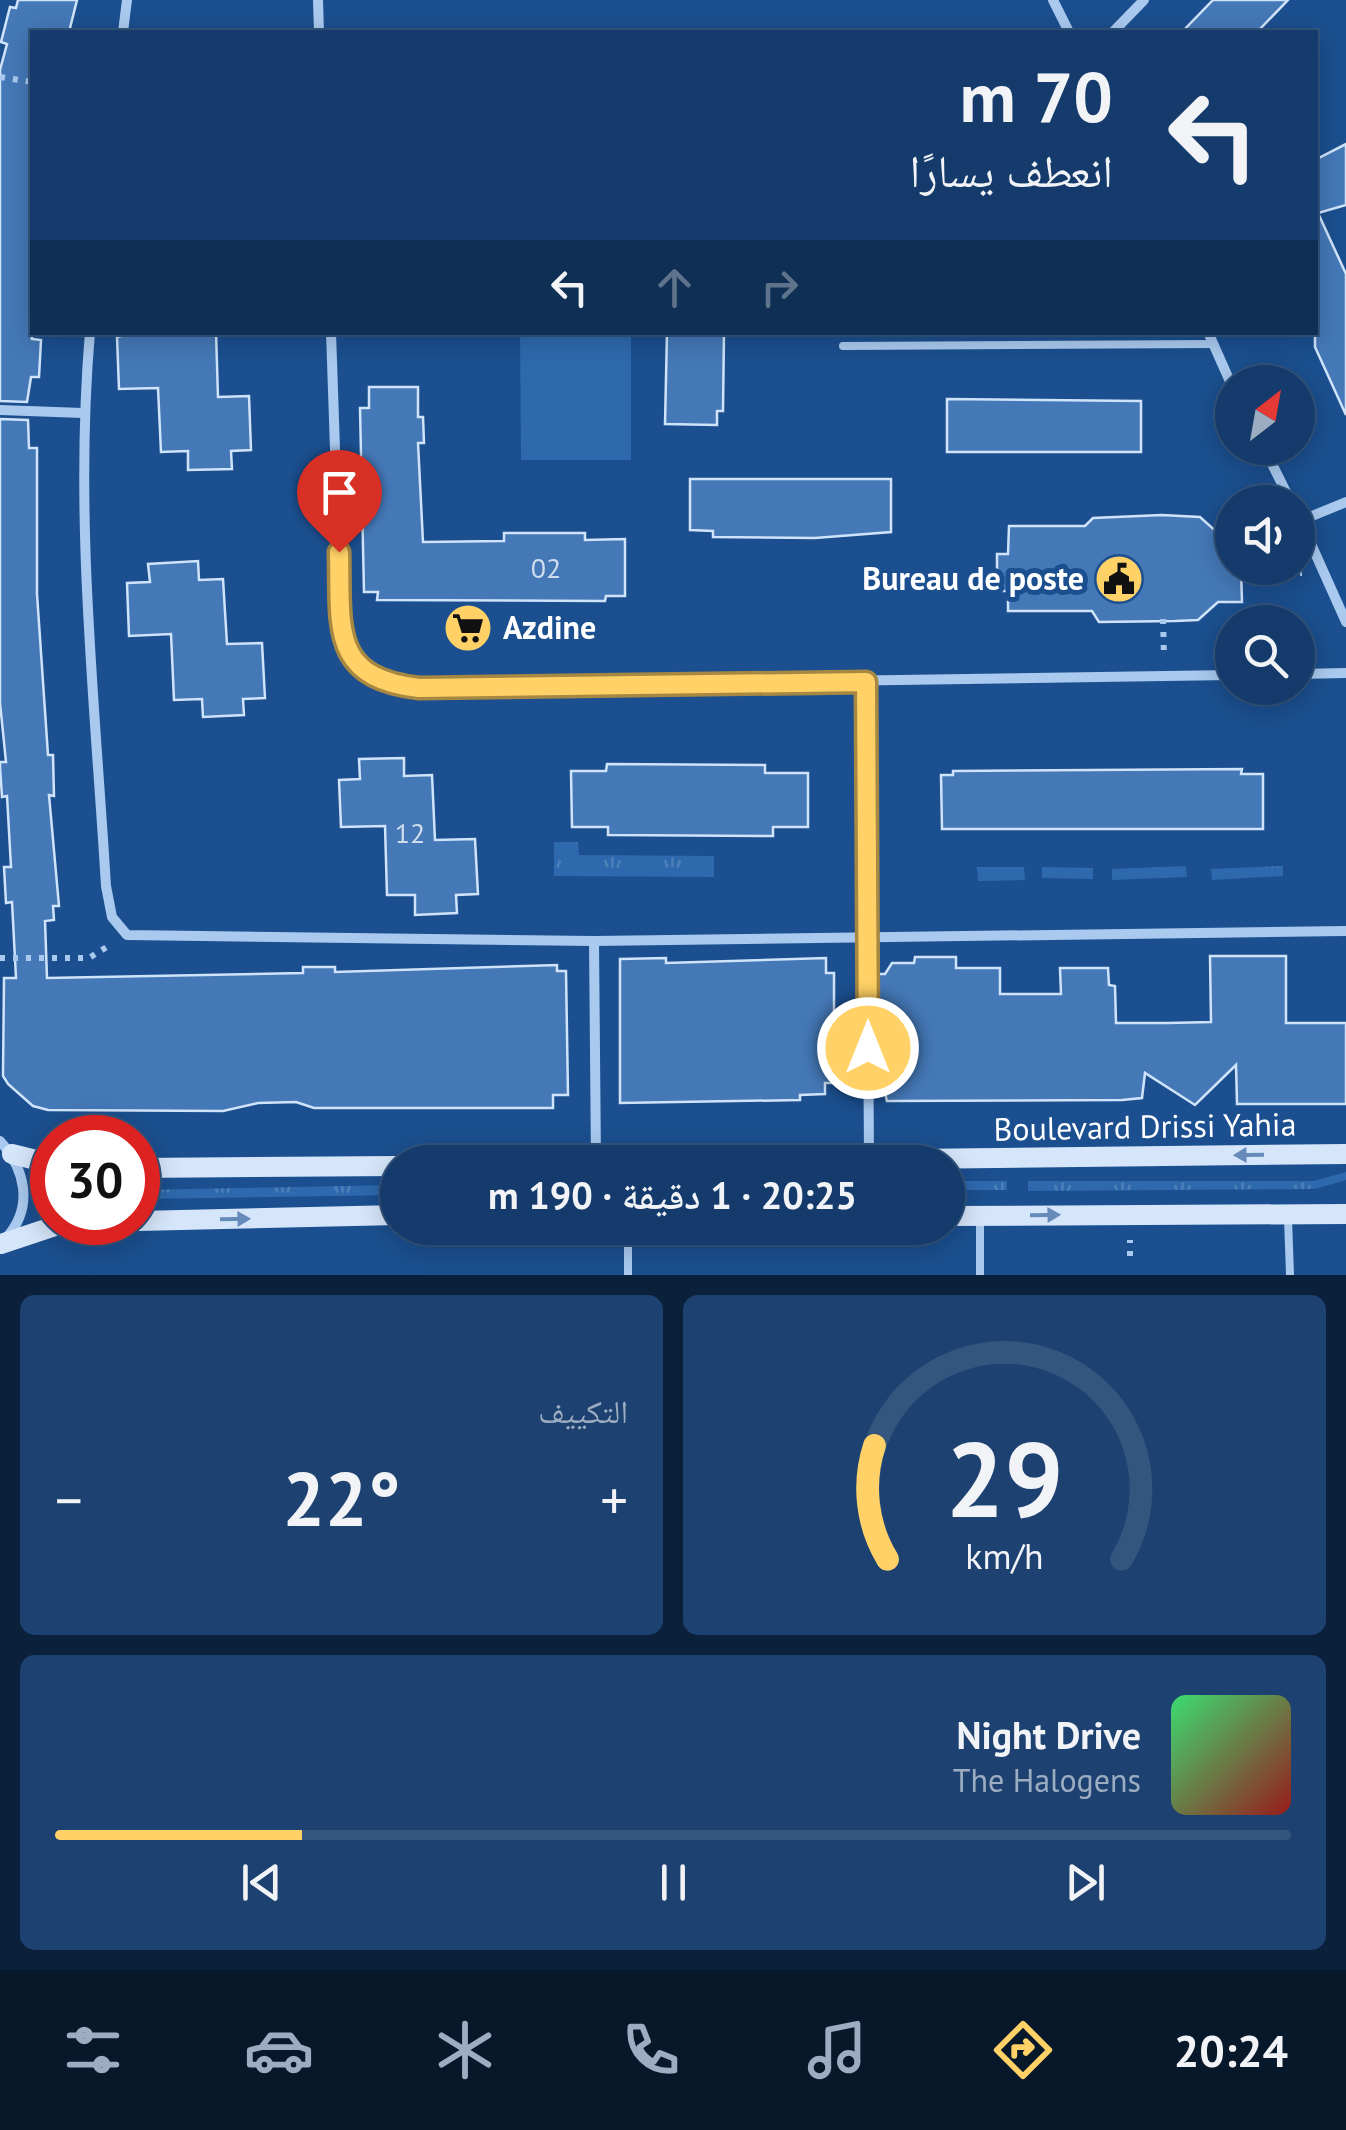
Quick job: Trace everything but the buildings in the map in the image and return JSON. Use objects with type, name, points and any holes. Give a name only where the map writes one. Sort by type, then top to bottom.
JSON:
[{"type":"main road","points":[[6,1147],[30,1156]]},
{"type":"main road","name":"Boulevard Drissi Yahia","points":[[965,1159],[1346,1154]]},
{"type":"main road","points":[[160,1168],[380,1166]]},
{"type":"main road","points":[[965,1216],[1346,1214]]},
{"type":"main road","points":[[160,1220],[380,1215]]},
{"type":"main road","points":[[0,1245],[30,1235]]},
{"type":"street","points":[[123,30],[127,0]]},
{"type":"street","points":[[318,0],[320,30]]},
{"type":"street","points":[[1053,0],[1067,30]]},
{"type":"street","points":[[1115,30],[1144,0]]},
{"type":"street","points":[[90,335],[83,413],[84,519],[106,886],[112,917],[127,935],[594,941],[1346,930]]},
{"type":"street","points":[[330,335],[342,625],[354,666],[382,684],[419,688],[1215,676]]},
{"type":"street","points":[[1210,335],[1223,365]]},
{"type":"street","points":[[0,410],[83,413]]},
{"type":"street","points":[[1315,513],[1346,502]]},
{"type":"street","points":[[1315,554],[1346,622]]},
{"type":"street","points":[[1315,674],[1346,673]]},
{"type":"street","points":[[866,682],[869,1145]]},
{"type":"street","points":[[594,941],[596,1145]]},
{"type":"street","points":[[0,1245],[22,1211],[21,1172],[6,1147]]},
{"type":"street","points":[[1320,1214],[1346,1200]]},
{"type":"lane","points":[[843,346],[1214,344]]},
{"type":"lane","points":[[1288,1214],[1290,1275]]},
{"type":"lane","points":[[980,1216],[980,1275]]},
{"type":"lane","points":[[628,1245],[628,1275]]},
{"type":"path","points":[[0,77],[30,82]]},
{"type":"path","points":[[1315,572],[1323,572]]},
{"type":"path","points":[[1163,619],[1165,677]]},
{"type":"path","points":[[0,958],[89,958],[127,935]]},
{"type":"green space","points":[[520,335],[631,335],[631,460],[521,460]]},
{"type":"green space","points":[[554,842],[578,842],[579,855],[714,856],[714,877],[554,876]]},
{"type":"green space","points":[[1186,866],[1187,877],[1112,880],[1112,869]]},
{"type":"green space","points":[[1283,866],[1283,876],[1212,880],[1211,869]]},
{"type":"green space","points":[[977,867],[1024,867],[1025,880],[978,881]]},
{"type":"green space","points":[[1042,867],[1093,868],[1093,879],[1042,878]]},
{"type":"green space","points":[[1346,1172],[1346,1180],[1315,1189],[1028,1191],[1028,1181],[1314,1181]]},
{"type":"green space","points":[[965,1181],[1007,1181],[1007,1190],[965,1190]]},
{"type":"green space","points":[[380,1185],[380,1195],[160,1199],[160,1190]]},
{"type":"place","name":"Bureau de poste","points":[[1119,579]]},
{"type":"place","name":"Azdine","points":[[468,628]]},
{"type":"route","points":[[339,552],[342,625],[354,666],[382,684],[419,688],[866,682],[868,1048]]}]
